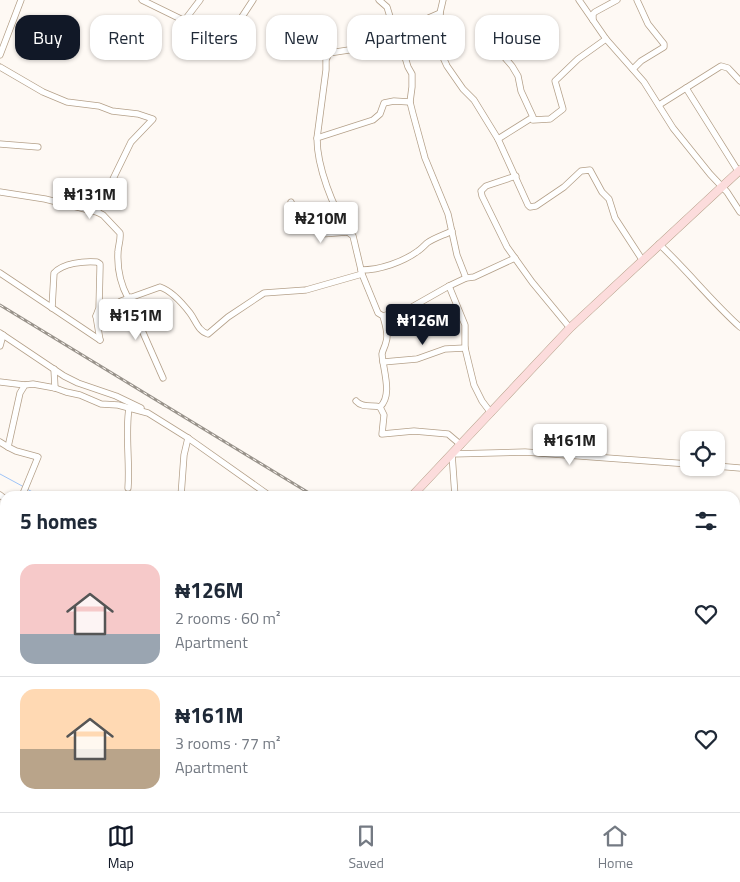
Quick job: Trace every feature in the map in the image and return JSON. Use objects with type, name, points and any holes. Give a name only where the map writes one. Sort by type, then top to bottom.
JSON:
[{"type":"main road","points":[[417,491],[570,328],[739,170]]},
{"type":"street","points":[[0,55],[22,0]]},
{"type":"street","points":[[142,0],[172,15]]},
{"type":"street","points":[[189,15],[200,0]]},
{"type":"street","points":[[244,15],[253,0]]},
{"type":"street","points":[[379,0],[387,7],[389,15]]},
{"type":"street","points":[[444,0],[440,14],[441,53],[463,89],[474,100],[498,139],[528,205],[534,207],[564,187],[581,170],[590,170],[602,192],[609,199],[615,218],[643,261]]},
{"type":"street","points":[[579,0],[606,39],[644,82],[673,128],[735,203],[740,212]]},
{"type":"street","points":[[594,22],[595,12],[617,0]]},
{"type":"street","points":[[633,69],[640,61],[664,47],[664,44],[648,24],[637,0]]},
{"type":"street","points":[[533,120],[550,119],[563,109],[555,81],[578,59],[606,39]]},
{"type":"street","points":[[347,50],[328,53],[317,150],[322,171],[337,211],[348,232],[353,236],[362,272],[378,313],[383,316],[387,339],[382,351],[387,391],[384,402],[380,407]]},
{"type":"street","points":[[406,60],[412,74],[410,102],[425,158],[448,214],[457,255],[466,278]]},
{"type":"street","points":[[498,139],[533,117],[521,91],[518,76],[506,60]]},
{"type":"street","points":[[0,66],[15,77],[67,102],[99,106],[112,111],[138,114],[153,119],[131,142],[102,198],[97,212]]},
{"type":"street","points":[[659,105],[721,66],[728,68],[740,81]]},
{"type":"street","points":[[686,88],[739,170]]},
{"type":"street","points":[[317,138],[373,120],[380,114],[384,103],[394,101],[410,102]]},
{"type":"street","points":[[0,144],[38,147]]},
{"type":"street","points":[[516,176],[486,186],[481,191],[500,234],[515,258],[570,328]]},
{"type":"street","points":[[0,192],[45,199],[97,212],[103,215],[120,233],[118,272],[121,286],[129,298],[163,378]]},
{"type":"street","points":[[291,202],[297,217],[304,218],[312,223],[322,234],[348,232]]},
{"type":"street","points":[[96,316],[129,298],[160,287],[165,289],[190,313],[203,332],[208,334],[228,317],[264,293],[306,290],[399,262],[420,250],[435,238],[452,231]]},
{"type":"street","points":[[659,244],[690,274],[720,310],[740,327]]},
{"type":"street","points":[[383,316],[412,307],[449,286],[515,258]]},
{"type":"street","points":[[0,274],[100,340],[96,316],[99,308],[100,268],[97,262],[65,266],[56,270],[54,273],[52,308]]},
{"type":"street","points":[[449,286],[465,325],[465,348],[474,385],[490,413]]},
{"type":"street","points":[[0,346],[1,334],[78,383],[116,396],[148,413],[188,438],[263,491]]},
{"type":"street","points":[[383,362],[417,359],[445,349],[465,348]]},
{"type":"street","points":[[54,369],[55,388]]},
{"type":"street","points":[[1,381],[55,388],[80,395],[101,404],[148,413]]},
{"type":"street","points":[[8,447],[17,402],[24,385]]},
{"type":"street","points":[[356,401],[365,406],[380,407]]},
{"type":"street","points":[[380,407],[384,415],[382,434],[414,431],[448,434],[461,445]]},
{"type":"street","points":[[128,488],[130,471],[129,408]]},
{"type":"street","points":[[181,491],[184,455],[188,438]]},
{"type":"street","points":[[0,442],[16,451],[38,457],[24,491]]},
{"type":"street","points":[[455,491],[452,454],[525,452],[680,463]]},
{"type":"street","points":[[725,467],[740,468]]},
{"type":"waterway","points":[[0,474],[24,487]]},
{"type":"waterway","points":[[27,489],[31,491]]},
{"type":"railway","points":[[0,305],[306,491]]}]
